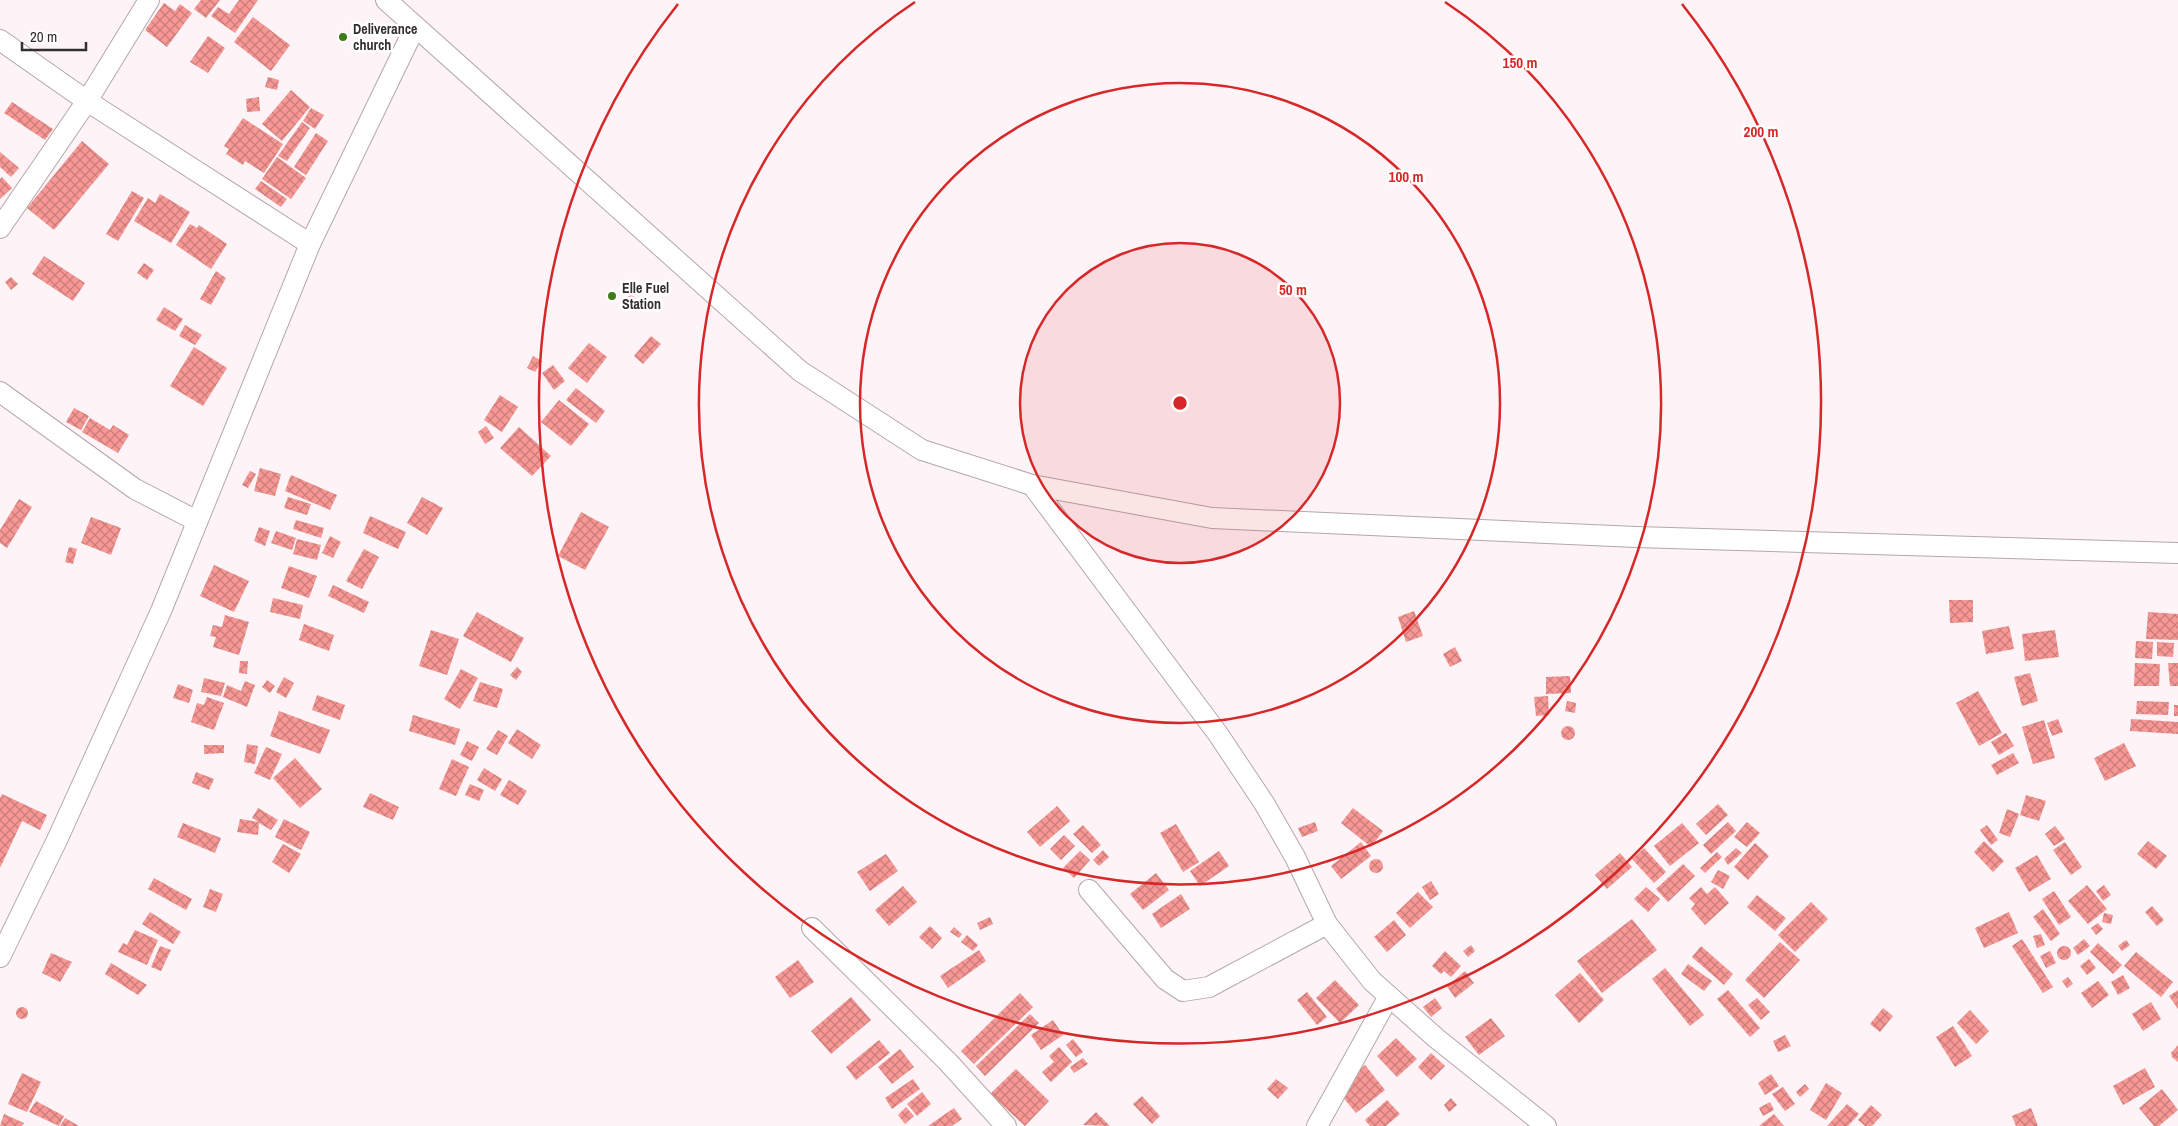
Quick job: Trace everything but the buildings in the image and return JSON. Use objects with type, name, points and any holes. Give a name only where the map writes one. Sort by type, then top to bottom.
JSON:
[{"type":"street","points":[[0,228],[87,101],[150,0]]},
{"type":"street","points":[[386,0],[800,371],[922,450],[1032,485],[1212,518],[1646,537],[2178,553]]},
{"type":"street","points":[[0,957],[57,840],[157,620],[310,244],[415,26]]},
{"type":"street","points":[[0,40],[87,101],[310,244]]},
{"type":"street","points":[[0,392],[135,489],[197,521]]},
{"type":"street","points":[[1032,485],[1218,734],[1291,850],[1327,924],[1372,981],[1436,1038],[1546,1126]]},
{"type":"street","points":[[1089,890],[1165,979],[1183,991],[1209,987],[1327,924]]},
{"type":"street","points":[[812,928],[948,1062],[1006,1126]]},
{"type":"street","points":[[1317,1126],[1389,996]]},
{"type":"place","name":"Deliverance church","points":[[343,37]]},
{"type":"place","name":"Elle Fuel Station","points":[[612,296]]}]
